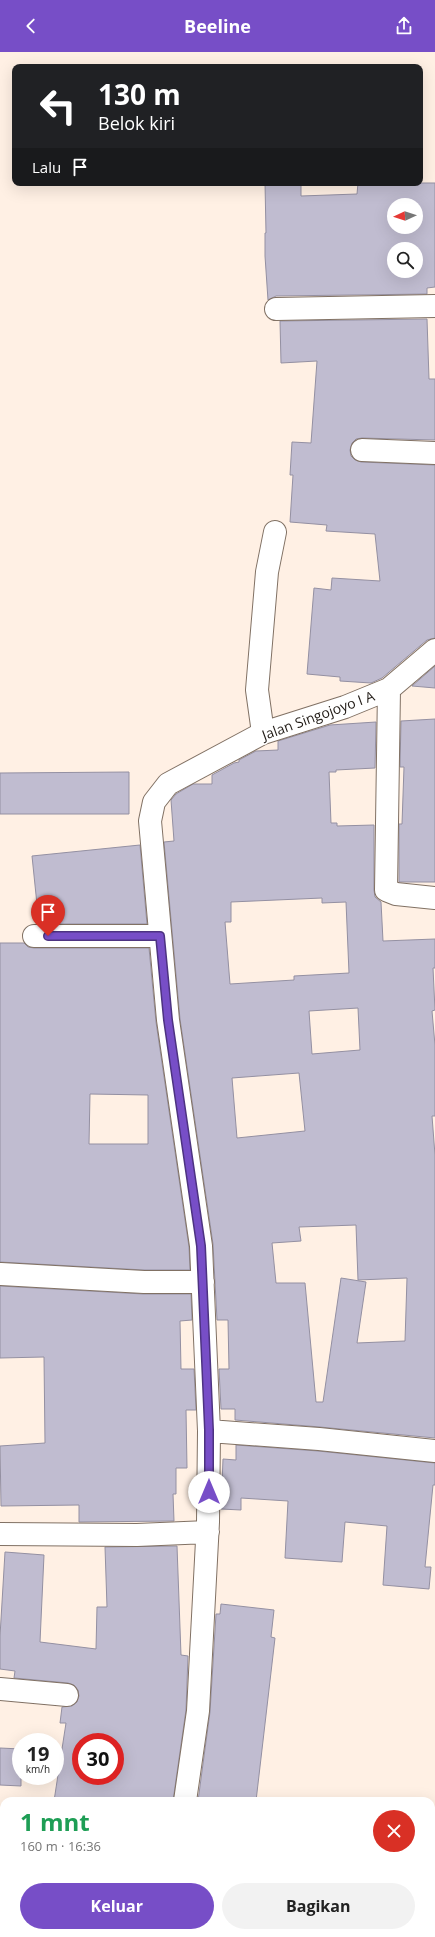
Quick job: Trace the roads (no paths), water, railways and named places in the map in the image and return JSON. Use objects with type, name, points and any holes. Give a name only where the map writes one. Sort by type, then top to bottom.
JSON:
[{"type":"street","points":[[276,309],[435,306]]},
{"type":"street","points":[[362,450],[435,452]]},
{"type":"street","points":[[263,733],[257,690],[267,572],[275,532]]},
{"type":"street","name":"Jalan Singojoyo I A","points":[[186,1797],[198,1711],[208,1532],[209,1430],[201,1246],[168,1020],[150,821],[154,802],[168,784],[263,733],[345,706],[389,689],[435,650]]},
{"type":"street","points":[[389,689],[386,890],[396,894],[435,898]]},
{"type":"street","points":[[34,936],[160,936]]},
{"type":"street","points":[[1,1274],[144,1282],[203,1282]]},
{"type":"street","points":[[209,1430],[435,1451]]},
{"type":"street","points":[[0,1534],[137,1535],[208,1532]]},
{"type":"street","points":[[0,1689],[67,1695]]}]
